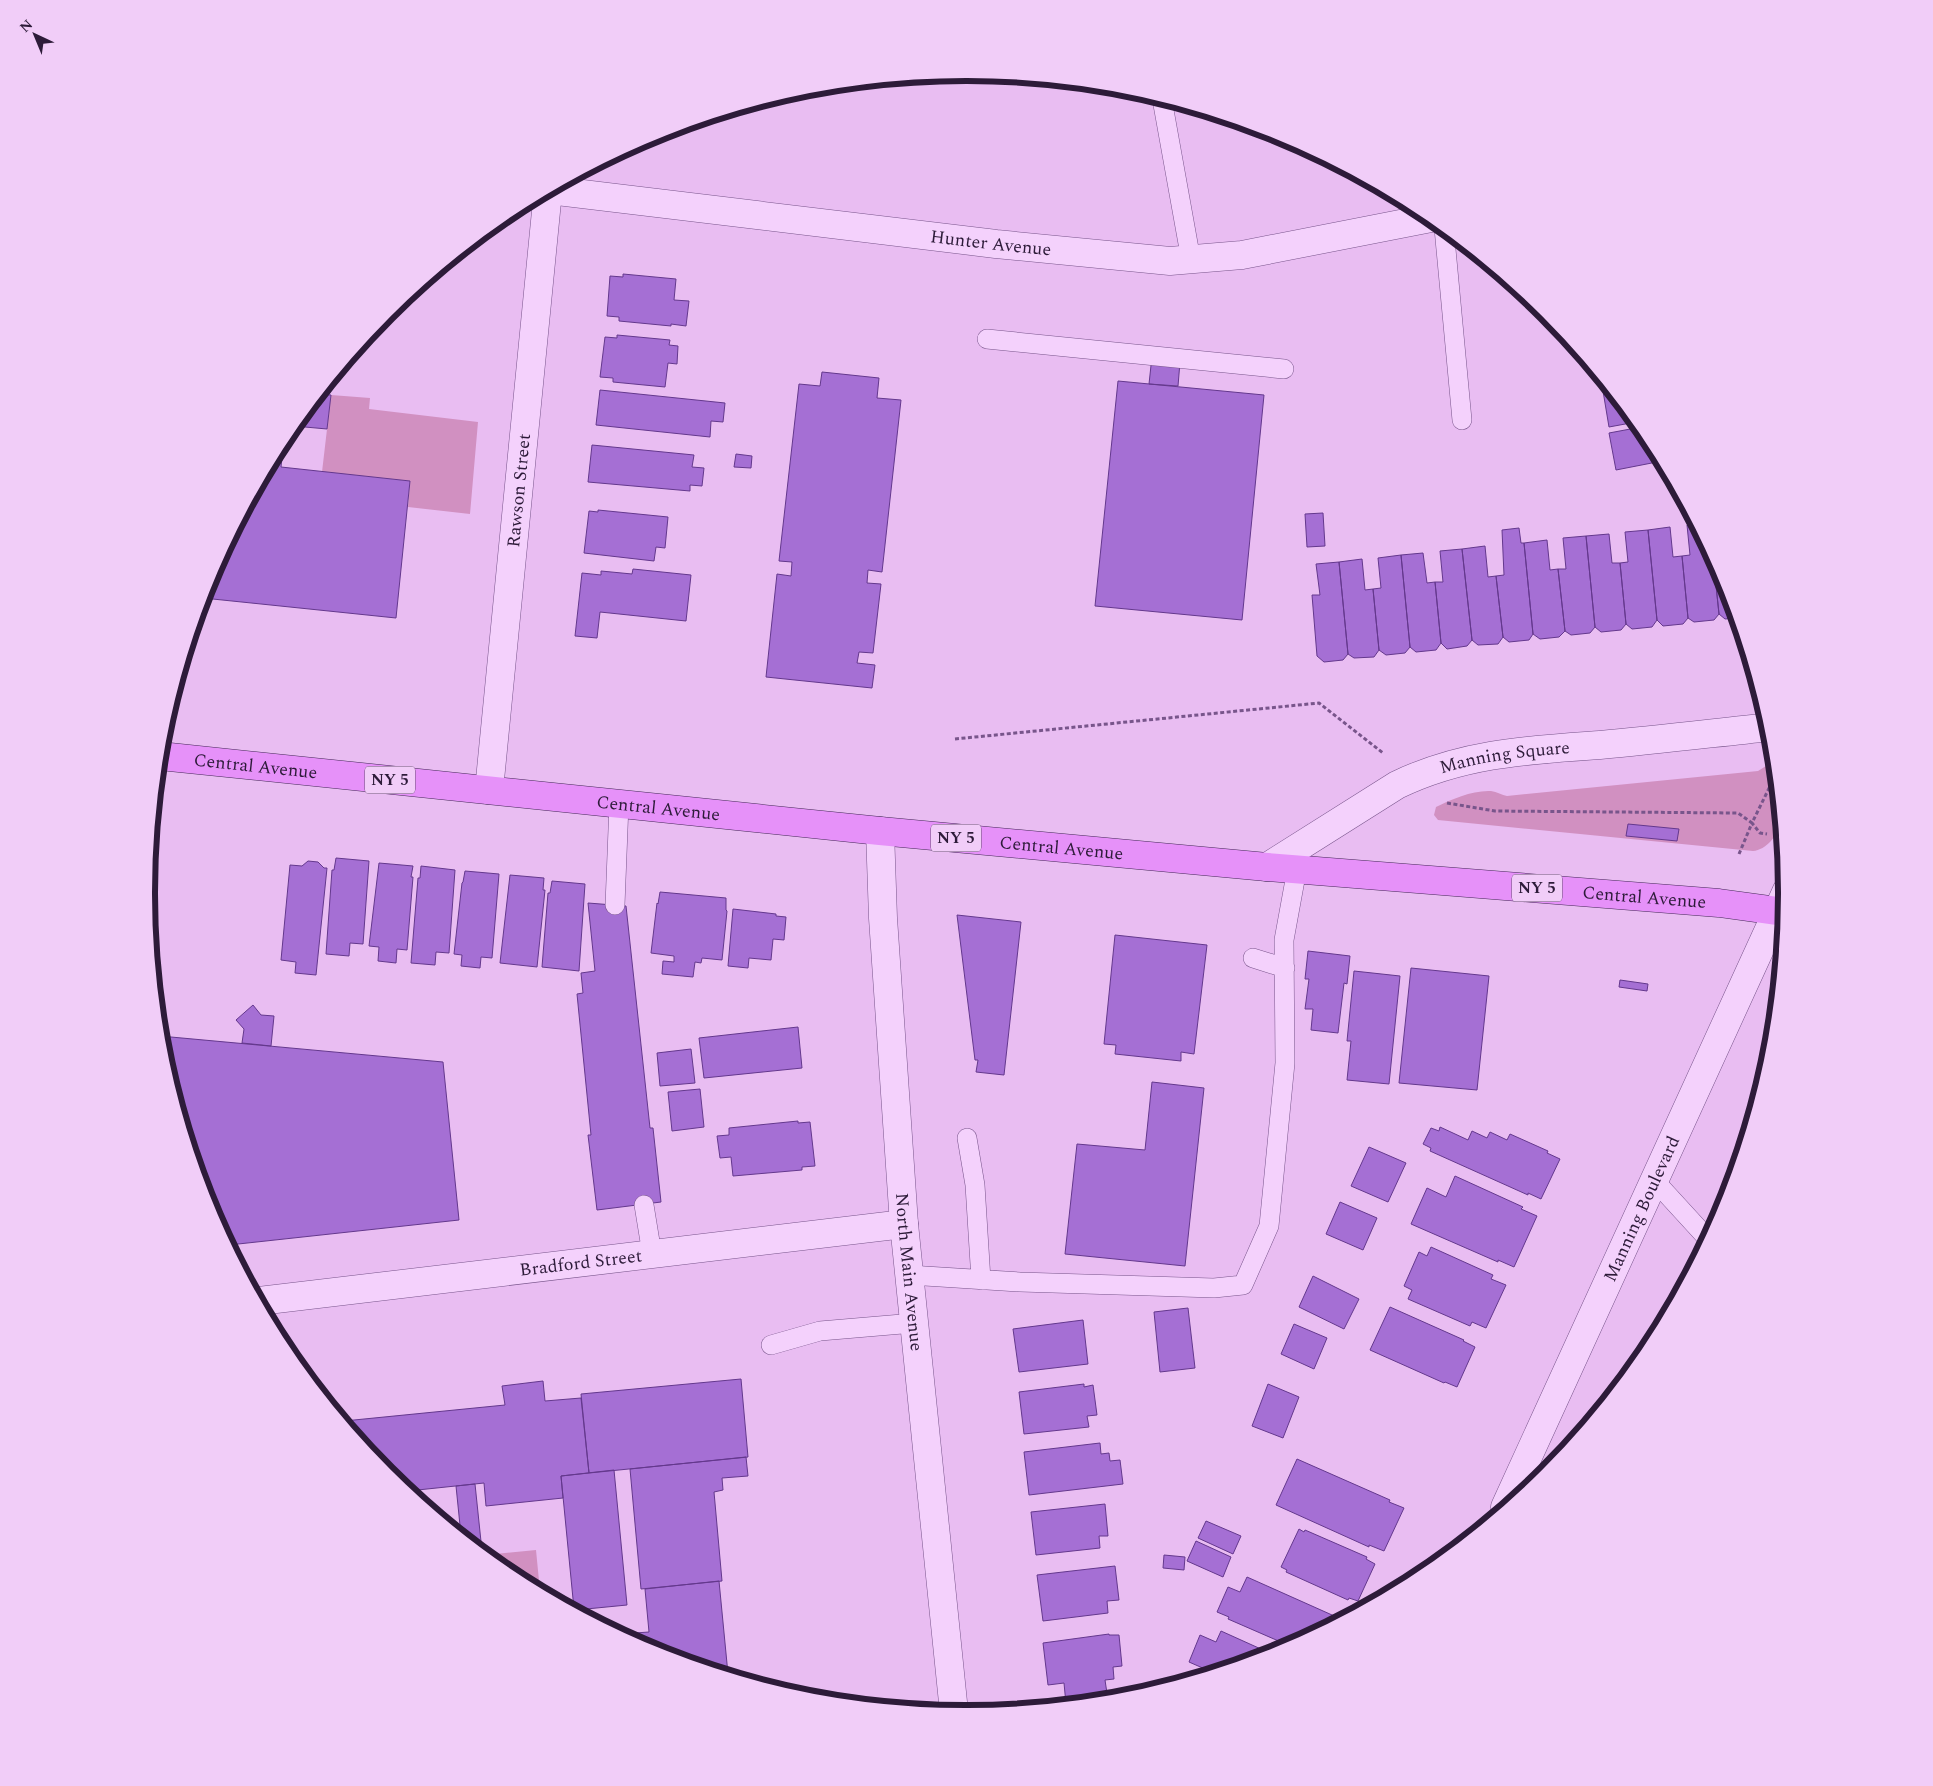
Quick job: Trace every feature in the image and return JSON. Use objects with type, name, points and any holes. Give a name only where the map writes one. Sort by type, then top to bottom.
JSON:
[{"type":"main road","name":"Central Avenue","points":[[167,757],[880,831],[1267,867],[1719,902],[1778,904]]},
{"type":"street","name":"Hunter Avenue","points":[[559,191],[996,244],[1170,261],[1242,255],[1420,220]]},
{"type":"street","name":"Rawson Street","points":[[488,790],[548,198]]},
{"type":"street","name":"Manning Square","points":[[1267,867],[1386,791],[1414,777],[1459,762],[1526,750],[1762,729]]},
{"type":"street","name":"North Main Avenue","points":[[880,831],[883,918],[904,1224],[953,1705]]},
{"type":"street","name":"Manning Boulevard","points":[[1510,1495],[1654,1180],[1778,916]]},
{"type":"street","name":"Bradford Street","points":[[265,1300],[904,1224]]},
{"type":"lane","points":[[1163,106],[1191,260]]},
{"type":"lane","points":[[1445,238],[1462,420]]},
{"type":"lane","points":[[987,339],[1284,369]]},
{"type":"lane","points":[[615,905],[620,804]]},
{"type":"lane","points":[[909,1275],[981,1280],[1214,1288],[1243,1286],[1269,1226],[1285,1063],[1284,940],[1297,869]]},
{"type":"lane","points":[[1253,958],[1285,968]]},
{"type":"lane","points":[[967,1138],[975,1185],[981,1280]]},
{"type":"lane","points":[[1654,1180],[1703,1234]]},
{"type":"lane","points":[[644,1204],[652,1254]]},
{"type":"lane","points":[[771,1345],[820,1331],[914,1323]]},
{"type":"path","points":[[955,739],[1319,703],[1446,803],[1495,811],[1738,813],[1752,823],[1760,833],[1766,834]]},
{"type":"path","points":[[1739,854],[1771,786]]},
{"type":"shaded area","points":[[331,395],[370,398],[369,409],[478,422],[470,514],[408,507],[410,481],[322,472]]},
{"type":"shaded area","points":[[1768,765],[1776,833],[1767,845],[1753,851],[1438,820],[1434,815],[1436,807],[1456,798],[1477,792],[1491,791],[1507,796],[1758,771]]},
{"type":"shaded area","points":[[536,1550],[539,1582],[516,1568],[496,1554]]},
{"type":"building","points":[[623,274],[676,279],[674,300],[689,301],[686,326],[619,321],[619,317],[607,316],[610,276],[623,277]]},
{"type":"building","points":[[617,335],[670,340],[669,345],[678,346],[677,364],[668,363],[665,387],[613,382],[613,378],[600,377],[605,337],[617,338]]},
{"type":"building","points":[[1153,347],[1181,350],[1178,386],[1149,384]]},
{"type":"building","points":[[822,372],[879,378],[877,398],[901,400],[882,572],[868,570],[867,583],[881,584],[873,653],[859,652],[857,663],[875,665],[872,688],[766,677],[777,574],[791,576],[792,562],[779,561],[799,384],[820,386]]},
{"type":"building","points":[[1118,381],[1264,395],[1242,620],[1095,606]]},
{"type":"building","points":[[600,390],[725,403],[723,422],[711,421],[710,437],[596,425]]},
{"type":"building","points":[[1603,391],[1611,399],[1628,423],[1609,427]]},
{"type":"building","points":[[326,395],[331,395],[327,429],[303,427]]},
{"type":"building","points":[[1632,429],[1654,463],[1616,470],[1609,433]]},
{"type":"building","points":[[592,445],[694,455],[692,467],[704,468],[702,486],[690,485],[690,491],[588,482]]},
{"type":"building","points":[[736,454],[752,456],[751,468],[734,467]]},
{"type":"building","points":[[282,458],[281,467],[410,481],[396,618],[211,599],[238,534]]},
{"type":"building","points":[[598,510],[668,517],[665,548],[656,547],[654,561],[584,553],[589,511],[598,512]]},
{"type":"building","points":[[1323,513],[1325,546],[1307,547],[1305,514]]},
{"type":"building","points":[[1687,525],[1690,525],[1695,534],[1716,581],[1719,614],[1714,620],[1694,622],[1688,618],[1682,556],[1690,555]]},
{"type":"building","points":[[1670,527],[1673,557],[1682,556],[1688,618],[1683,624],[1663,626],[1657,620],[1648,530]]},
{"type":"building","points":[[1519,528],[1521,543],[1524,543],[1533,634],[1529,640],[1509,642],[1503,637],[1496,576],[1504,575],[1502,530]]},
{"type":"building","points":[[1648,530],[1657,620],[1652,627],[1632,629],[1626,624],[1620,563],[1628,562],[1625,532]]},
{"type":"building","points":[[1609,534],[1612,563],[1620,563],[1626,624],[1621,630],[1601,632],[1595,627],[1586,536]]},
{"type":"building","points":[[1586,536],[1595,627],[1590,633],[1571,635],[1565,631],[1558,569],[1566,569],[1563,538]]},
{"type":"building","points":[[1547,540],[1550,570],[1558,569],[1565,631],[1559,637],[1540,639],[1533,634],[1524,543]]},
{"type":"building","points":[[1485,546],[1488,577],[1496,576],[1503,637],[1498,644],[1478,645],[1472,640],[1462,549]]},
{"type":"building","points":[[1462,549],[1472,640],[1467,646],[1447,649],[1441,643],[1435,582],[1443,582],[1440,551]]},
{"type":"building","points":[[1423,553],[1427,583],[1435,582],[1441,643],[1436,650],[1416,652],[1410,647],[1401,555]]},
{"type":"building","points":[[1401,555],[1410,647],[1405,653],[1386,655],[1379,650],[1373,589],[1381,588],[1378,558]]},
{"type":"building","points":[[1362,559],[1365,590],[1373,589],[1379,650],[1374,657],[1354,658],[1348,654],[1339,562]]},
{"type":"building","points":[[1339,562],[1348,654],[1343,660],[1324,662],[1317,656],[1312,595],[1320,595],[1316,564]]},
{"type":"building","points":[[633,569],[691,575],[686,621],[600,612],[597,638],[575,636],[582,573],[601,575],[601,571],[632,574]]},
{"type":"building","points":[[1716,581],[1730,619],[1725,619],[1719,614]]},
{"type":"building","points":[[1628,824],[1679,829],[1677,841],[1626,836]]},
{"type":"building","points":[[336,858],[369,861],[363,944],[350,943],[349,956],[326,954],[332,870],[334,870]]},
{"type":"building","points":[[308,861],[318,862],[324,868],[327,868],[316,975],[295,973],[296,962],[281,960],[290,865],[302,866]]},
{"type":"building","points":[[379,863],[413,866],[407,950],[397,949],[396,963],[378,961],[379,947],[369,946]]},
{"type":"building","points":[[421,866],[455,870],[449,953],[436,952],[435,965],[411,963],[418,878],[420,878]]},
{"type":"building","points":[[465,871],[499,874],[492,958],[481,957],[480,968],[461,966],[462,955],[454,954]]},
{"type":"building","points":[[510,875],[544,878],[543,890],[545,890],[537,967],[500,963]]},
{"type":"building","points":[[552,881],[585,884],[579,971],[542,967],[548,893],[550,893]]},
{"type":"building","points":[[660,892],[726,898],[727,911],[722,960],[702,958],[701,963],[695,962],[693,977],[662,974],[663,961],[674,962],[674,956],[651,953]]},
{"type":"building","points":[[588,903],[626,906],[650,1128],[653,1128],[661,1202],[597,1210],[588,1135],[591,1135],[577,994],[583,993],[581,973],[595,971]]},
{"type":"building","points":[[733,909],[786,917],[784,940],[773,939],[771,960],[749,958],[748,968],[728,966]]},
{"type":"building","points":[[957,915],[1021,922],[1004,1075],[976,1072],[978,1060],[975,1060]]},
{"type":"building","points":[[1115,935],[1207,945],[1194,1054],[1181,1052],[1181,1061],[1115,1054],[1116,1045],[1104,1044]]},
{"type":"building","points":[[1308,951],[1350,956],[1347,984],[1344,983],[1338,1033],[1311,1030],[1313,1009],[1305,1009],[1309,979],[1305,979]]},
{"type":"building","points":[[1411,968],[1489,976],[1477,1090],[1399,1083]]},
{"type":"building","points":[[1354,971],[1400,976],[1389,1084],[1347,1080],[1351,1041],[1347,1041]]},
{"type":"building","points":[[1620,980],[1648,984],[1647,991],[1619,987]]},
{"type":"building","points":[[253,1005],[261,1015],[274,1016],[271,1046],[242,1043],[244,1029],[236,1020]]},
{"type":"building","points":[[798,1027],[802,1068],[704,1078],[699,1038]]},
{"type":"building","points":[[168,1037],[443,1062],[459,1220],[235,1244],[198,1154],[182,1103]]},
{"type":"building","points":[[691,1049],[695,1083],[660,1086],[657,1053]]},
{"type":"building","points":[[1152,1082],[1204,1088],[1185,1266],[1065,1254],[1077,1144],[1145,1150]]},
{"type":"building","points":[[700,1089],[704,1127],[672,1131],[668,1092]]},
{"type":"building","points":[[798,1121],[798,1123],[810,1122],[815,1166],[802,1167],[802,1170],[733,1176],[731,1157],[720,1158],[717,1136],[729,1135],[729,1128]]},
{"type":"building","points":[[1440,1127],[1468,1140],[1472,1131],[1487,1138],[1490,1132],[1507,1140],[1510,1134],[1548,1151],[1547,1153],[1560,1159],[1541,1199],[1430,1151],[1431,1148],[1423,1144],[1431,1128],[1439,1131]]},
{"type":"building","points":[[1369,1147],[1406,1163],[1388,1202],[1351,1186]]},
{"type":"building","points":[[1455,1176],[1523,1207],[1521,1209],[1537,1216],[1514,1267],[1498,1260],[1498,1262],[1411,1224],[1427,1188],[1446,1197]]},
{"type":"building","points":[[1340,1202],[1377,1218],[1363,1250],[1326,1234]]},
{"type":"building","points":[[1431,1247],[1493,1275],[1491,1279],[1506,1285],[1486,1328],[1472,1322],[1470,1326],[1408,1299],[1412,1290],[1404,1286],[1419,1252],[1427,1256]]},
{"type":"building","points":[[1313,1276],[1359,1299],[1344,1329],[1299,1307]]},
{"type":"building","points":[[1390,1307],[1464,1340],[1475,1347],[1457,1387],[1370,1350]]},
{"type":"building","points":[[1188,1308],[1195,1368],[1160,1372],[1154,1312]]},
{"type":"building","points":[[1083,1320],[1088,1364],[1019,1372],[1013,1329]]},
{"type":"building","points":[[1294,1324],[1327,1338],[1314,1369],[1281,1354]]},
{"type":"building","points":[[741,1379],[748,1457],[589,1473],[581,1394]]},
{"type":"building","points":[[543,1381],[545,1401],[581,1398],[589,1473],[561,1476],[563,1498],[486,1506],[484,1483],[417,1490],[350,1420],[505,1405],[502,1386]]},
{"type":"building","points":[[1084,1384],[1084,1387],[1093,1385],[1097,1415],[1087,1416],[1089,1427],[1024,1434],[1019,1392]]},
{"type":"building","points":[[1268,1384],[1299,1397],[1283,1438],[1252,1426]]},
{"type":"building","points":[[1100,1443],[1101,1454],[1109,1453],[1110,1461],[1120,1460],[1123,1484],[1029,1495],[1024,1452]]},
{"type":"building","points":[[746,1457],[748,1476],[722,1478],[723,1490],[714,1492],[722,1581],[641,1589],[630,1469]]},
{"type":"building","points":[[1297,1459],[1404,1508],[1384,1551],[1369,1545],[1369,1547],[1276,1505]]},
{"type":"building","points":[[614,1470],[627,1605],[585,1609],[573,1603],[561,1476]]},
{"type":"building","points":[[475,1484],[481,1543],[460,1527],[456,1486]]},
{"type":"building","points":[[1105,1504],[1108,1536],[1099,1536],[1100,1548],[1036,1555],[1031,1512]]},
{"type":"building","points":[[1206,1521],[1241,1536],[1233,1554],[1198,1538]]},
{"type":"building","points":[[1299,1529],[1367,1557],[1366,1559],[1375,1564],[1358,1601],[1349,1598],[1348,1600],[1286,1572],[1287,1570],[1281,1567]]},
{"type":"building","points":[[1196,1541],[1231,1557],[1223,1577],[1187,1561]]},
{"type":"building","points":[[1164,1555],[1185,1557],[1184,1570],[1163,1568]]},
{"type":"building","points":[[1115,1566],[1119,1600],[1107,1601],[1108,1613],[1043,1621],[1037,1575]]},
{"type":"building","points":[[1247,1577],[1335,1616],[1280,1642],[1228,1619],[1229,1617],[1217,1612],[1228,1587],[1240,1592]]},
{"type":"building","points":[[719,1581],[727,1668],[706,1662],[634,1633],[649,1632],[645,1589]]},
{"type":"building","points":[[1221,1631],[1261,1649],[1204,1669],[1189,1662],[1200,1635],[1216,1642]]},
{"type":"building","points":[[1109,1634],[1119,1635],[1122,1666],[1113,1667],[1114,1679],[1105,1680],[1107,1692],[1065,1699],[1064,1683],[1048,1685],[1043,1643]]}]
